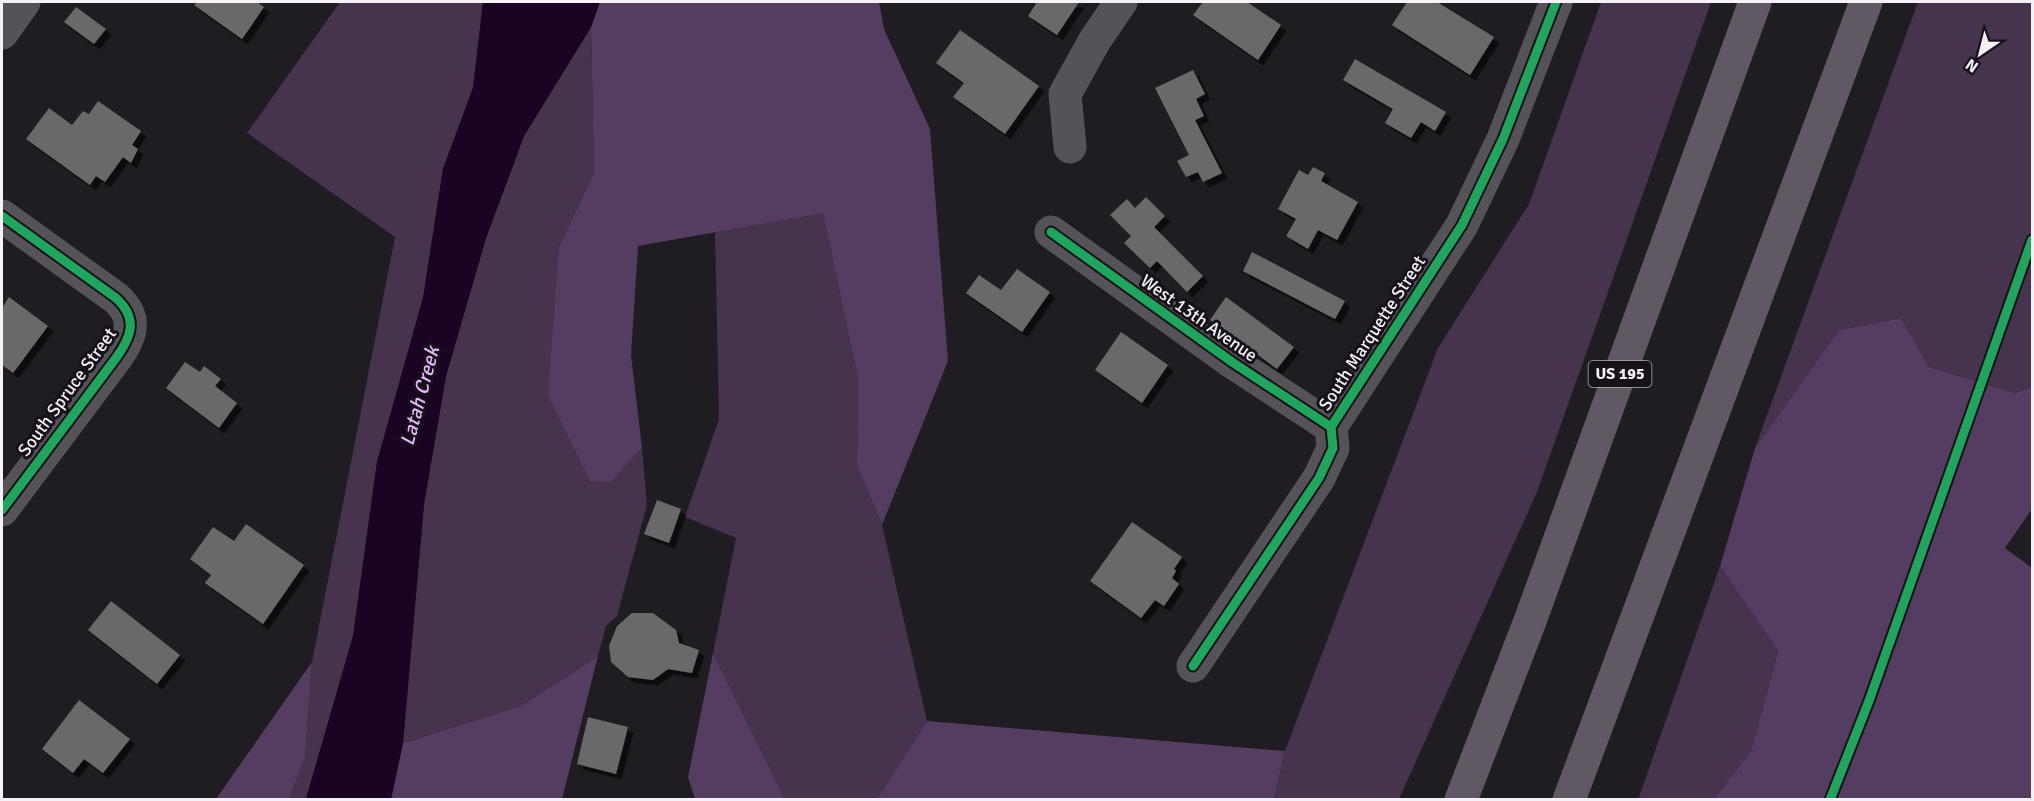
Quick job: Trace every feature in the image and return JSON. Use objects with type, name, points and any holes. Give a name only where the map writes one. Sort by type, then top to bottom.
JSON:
[{"type":"highway","name":"US 195","points":[[1461,800],[1534,610],[1755,2]]},
{"type":"highway","points":[[1569,800],[1866,2]]},
{"type":"highway","points":[[1574,800],[1590,745]]},
{"type":"highway","name":"US 195","points":[[1455,800],[1480,746]]},
{"type":"street","points":[[2,33],[24,2]]},
{"type":"street","points":[[1070,147],[1065,94],[1095,40],[1121,2]]},
{"type":"street","name":"South Marquette Street","points":[[1193,666],[1324,470],[1333,448],[1331,427],[1466,217],[1503,139],[1556,2]]},
{"type":"street","name":"South Spruce Street","points":[[2,216],[116,298],[128,312],[131,320],[130,333],[122,349],[2,510]]},
{"type":"street","name":"West 13th Avenue","points":[[1051,232],[1232,362],[1331,427]]},
{"type":"shaded area","points":[[340,2],[483,2],[473,88],[443,169],[423,298],[377,462],[353,636],[306,799],[289,799],[305,758],[312,662],[395,237],[247,133]]},
{"type":"shaded area","points":[[600,2],[879,2],[884,29],[930,129],[948,361],[882,525],[857,465],[858,379],[823,213],[638,246],[631,355],[642,448],[611,482],[590,481],[548,395],[559,247],[594,172],[591,27]]},
{"type":"shaded area","points":[[1601,2],[1711,2],[1537,492],[1399,799],[1274,800],[1285,751],[1438,348],[1529,204]]},
{"type":"shaded area","points":[[1918,2],[2032,2],[2032,387],[2015,393],[1929,367],[1901,318],[1839,330],[1755,448]]},
{"type":"shaded area","points":[[591,27],[594,172],[559,247],[611,482],[642,448],[647,505],[617,616],[606,626],[598,656],[521,706],[403,743],[424,504],[446,376],[486,238],[524,136]]},
{"type":"shaded area","points":[[823,212],[858,379],[857,465],[882,525],[927,721],[877,799],[785,799],[713,653],[736,538],[685,517],[719,419],[715,232]]},
{"type":"shaded area","points":[[1901,318],[1929,367],[2015,393],[2032,387],[2032,509],[2005,548],[2032,568],[2032,799],[1714,799],[1751,751],[1778,651],[1720,566],[1755,448],[1839,330]]},
{"type":"shaded area","points":[[1720,566],[1778,651],[1751,751],[1714,799],[1638,800]]},
{"type":"shaded area","points":[[713,653],[785,799],[695,799],[688,777]]},
{"type":"shaded area","points":[[598,656],[562,799],[391,800],[403,743],[521,706]]},
{"type":"shaded area","points":[[312,662],[305,758],[289,799],[216,799]]},
{"type":"shaded area","points":[[927,721],[1285,751],[1274,799],[877,799]]},
{"type":"water","name":"Latah Creek","points":[[483,2],[600,2],[591,27],[524,136],[486,238],[446,376],[424,504],[403,743],[391,799],[306,799],[353,636],[377,462],[423,298],[443,169],[473,88]]},
{"type":"building","points":[[197,2],[257,2],[264,7],[242,39],[194,5]]},
{"type":"building","points":[[1037,2],[1079,2],[1057,35],[1028,16]]},
{"type":"building","points":[[1203,2],[1247,2],[1281,25],[1258,60],[1193,15]]},
{"type":"building","points":[[1407,2],[1437,2],[1494,37],[1470,75],[1392,25]]},
{"type":"building","points":[[76,7],[106,29],[94,44],[64,22]]},
{"type":"building","points":[[960,30],[1039,86],[1005,134],[953,97],[964,83],[936,63]]},
{"type":"building","points":[[1355,59],[1446,112],[1435,131],[1421,122],[1411,138],[1385,123],[1393,109],[1343,80]]},
{"type":"building","points":[[1193,70],[1205,94],[1196,99],[1204,116],[1195,120],[1222,173],[1203,182],[1198,172],[1186,177],[1177,161],[1189,155],[1155,88]]},
{"type":"building","points":[[98,101],[141,131],[132,145],[138,149],[131,163],[123,157],[105,182],[96,176],[90,185],[26,139],[49,108],[72,125],[83,111],[89,114]]},
{"type":"building","points":[[1313,167],[1325,173],[1321,181],[1358,202],[1337,240],[1318,230],[1308,249],[1286,236],[1296,219],[1278,209],[1299,170],[1308,175]]},
{"type":"building","points":[[1146,197],[1165,216],[1154,227],[1203,276],[1187,292],[1157,261],[1150,268],[1124,243],[1131,236],[1110,215],[1127,199],[1135,208]]},
{"type":"building","points":[[1252,252],[1345,301],[1335,319],[1243,271]]},
{"type":"building","points":[[1017,269],[1050,292],[1022,332],[966,293],[979,275],[1001,290]]},
{"type":"building","points":[[9,297],[48,326],[13,373],[2,365],[2,308]]},
{"type":"building","points":[[1226,297],[1294,347],[1277,369],[1210,320]]},
{"type":"building","points":[[1121,332],[1168,365],[1142,403],[1095,370]]},
{"type":"building","points":[[185,362],[200,372],[204,366],[221,379],[215,386],[237,403],[219,428],[166,388]]},
{"type":"building","points":[[657,500],[681,509],[669,543],[644,534]]},
{"type":"building","points":[[1132,522],[1182,557],[1174,569],[1176,571],[1172,578],[1179,584],[1164,606],[1155,600],[1141,618],[1090,581]]},
{"type":"building","points":[[246,524],[304,565],[263,624],[205,583],[211,575],[190,559],[213,527],[234,541]]},
{"type":"building","points":[[111,601],[180,655],[157,684],[88,630]]},
{"type":"building","points":[[632,613],[653,613],[676,630],[679,643],[699,650],[692,673],[668,669],[653,680],[628,677],[611,662],[609,646],[617,626]]},
{"type":"building","points":[[79,700],[130,739],[103,773],[84,759],[73,773],[42,749]]},
{"type":"building","points":[[588,717],[628,727],[616,774],[577,764]]},
{"type":"cycle path","points":[[1193,666],[1319,478],[1333,448],[1331,427],[1462,225],[1503,139],[1556,2]]},
{"type":"cycle path","points":[[2,216],[116,298],[123,305],[130,320],[129,335],[116,358],[2,510]]},
{"type":"cycle path","points":[[1051,232],[1232,362],[1331,427]]},
{"type":"cycle path","points":[[1830,800],[1869,701],[2032,240]]}]
